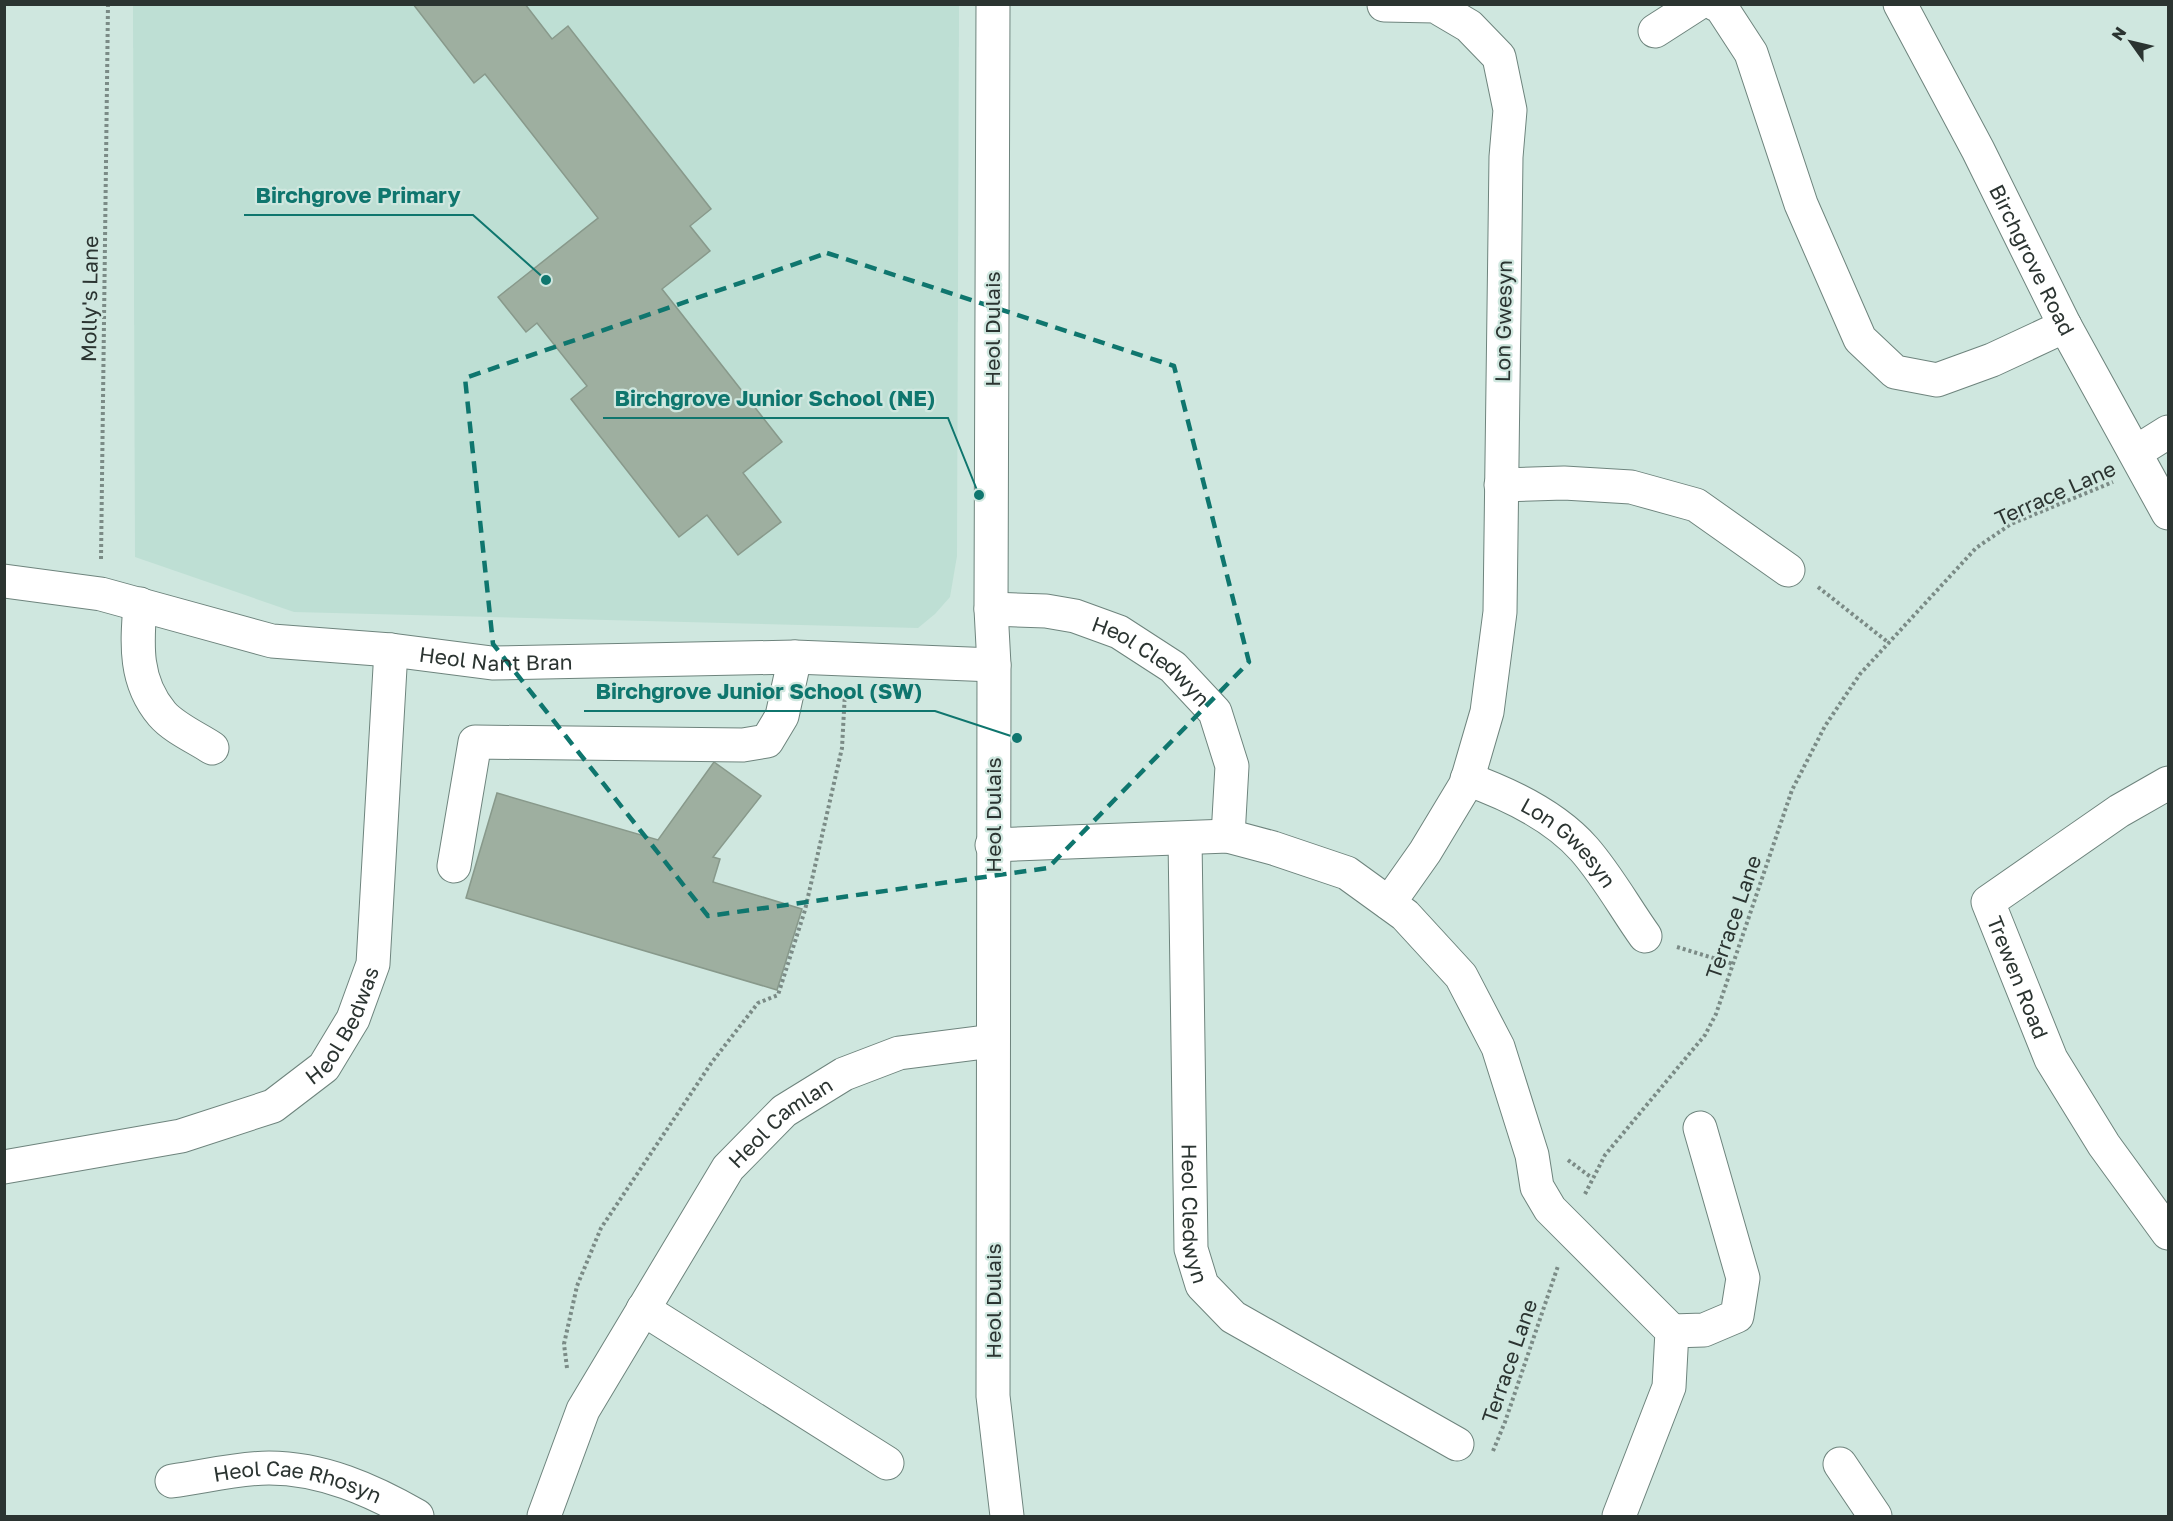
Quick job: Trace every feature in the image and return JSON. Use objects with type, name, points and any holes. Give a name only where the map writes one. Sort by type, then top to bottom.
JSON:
[{"type":"street","name":"Heol Dulais","points":[[993,4],[991,609],[994,665],[993,1396],[1007,1516]]},
{"type":"street","points":[[1655,31],[1697,4]]},
{"type":"street","points":[[1715,4],[1721,7],[1751,53],[1801,204],[1860,339],[1895,372],[1937,380],[1992,360],[2065,326]]},
{"type":"street","name":"Birchgrove Road","points":[[1900,4],[1978,150],[2065,326],[2169,513]]},
{"type":"street","name":"Lon Gwesyn","points":[[1384,5],[1435,6],[1469,26],[1499,57],[1510,110],[1506,157],[1500,612],[1487,712],[1467,779],[1425,852],[1389,903]]},
{"type":"street","points":[[2140,461],[2169,432]]},
{"type":"street","points":[[1501,485],[1564,483],[1631,487],[1696,505],[1788,570]]},
{"type":"street","name":"Heol Nant Bran","points":[[4,581],[101,594],[140,603],[272,642],[391,650],[492,663],[795,657],[994,665]]},
{"type":"street","points":[[140,603],[137,651],[144,687],[163,715],[212,748]]},
{"type":"street","name":"Heol Cledwyn","points":[[991,609],[1046,611],[1075,616],[1119,632],[1173,667],[1215,712],[1232,766],[1228,836]]},
{"type":"street","name":"Heol Bedwas","points":[[4,1167],[182,1136],[273,1106],[324,1067],[353,1019],[373,964],[391,650]]},
{"type":"street","points":[[454,866],[475,742],[743,745],[767,741],[782,716],[795,657]]},
{"type":"street","name":"Lon Gwesyn","points":[[1467,779],[1496,790],[1547,817],[1584,849],[1645,936]]},
{"type":"street","name":"Trewen Road","points":[[2169,783],[2120,811],[1988,902],[2051,1059],[2104,1145],[2169,1233]]},
{"type":"street","points":[[992,844],[1228,836],[1273,848],[1347,873],[1389,903],[1405,915],[1461,976],[1497,1047],[1532,1155],[1537,1187],[1550,1209],[1672,1331],[1704,1330],[1737,1316],[1739,1307],[1743,1278],[1700,1128]]},
{"type":"street","name":"Heol Cledwyn","points":[[1185,839],[1191,1249],[1202,1285],[1233,1317],[1457,1444]]},
{"type":"street","name":"Heol Camlan","points":[[544,1516],[583,1410],[728,1168],[784,1112],[844,1074],[899,1053],[993,1041]]},
{"type":"street","points":[[643,1309],[887,1463]]},
{"type":"street","points":[[1619,1516],[1669,1386],[1672,1331]]},
{"type":"street","points":[[1840,1464],[1875,1516]]},
{"type":"street","name":"Heol Cae Rhosyn","points":[[172,1482],[269,1468],[338,1478],[389,1500],[417,1516]]},
{"type":"path","name":"Molly's Lane","points":[[101,594],[108,4]]},
{"type":"path","name":"Terrace Lane","points":[[1457,1444],[1492,1452],[1505,1422],[1570,1230],[1605,1155],[1705,1035],[1716,1014],[1792,790],[1825,726],[1860,674],[1976,548],[2011,524],[2140,461]]},
{"type":"path","points":[[1788,570],[1801,570],[1820,590],[1889,643]]},
{"type":"path","points":[[583,1410],[568,1387],[564,1344],[576,1286],[601,1228],[712,1062],[758,1003],[778,995],[805,910],[842,748],[847,660]]},
{"type":"path","points":[[1645,936],[1733,964]]},
{"type":"highlighted area","points":[[827,253],[1174,366],[1249,662],[1048,868],[708,916],[493,644],[465,378]]},
{"type":"shaded area","points":[[133,5],[959,5],[957,556],[950,597],[918,628],[294,612],[135,557]]},
{"type":"building","points":[[413,4],[525,4],[552,39],[568,26],[711,209],[690,226],[710,251],[662,289],[782,442],[743,473],[781,522],[738,555],[707,515],[679,537],[571,399],[587,386],[537,323],[526,332],[498,297],[598,218],[485,74],[474,83]]},
{"type":"building","points":[[714,762],[761,796],[713,857],[720,859],[713,882],[802,909],[777,990],[466,898],[497,793],[658,840]]},
{"type":"place","name":"Birchgrove Primary","points":[[546,280]]},
{"type":"place","name":"Birchgrove Junior School (NE)","points":[[979,495]]},
{"type":"place","name":"Birchgrove Junior School (SW)","points":[[1017,738]]}]
